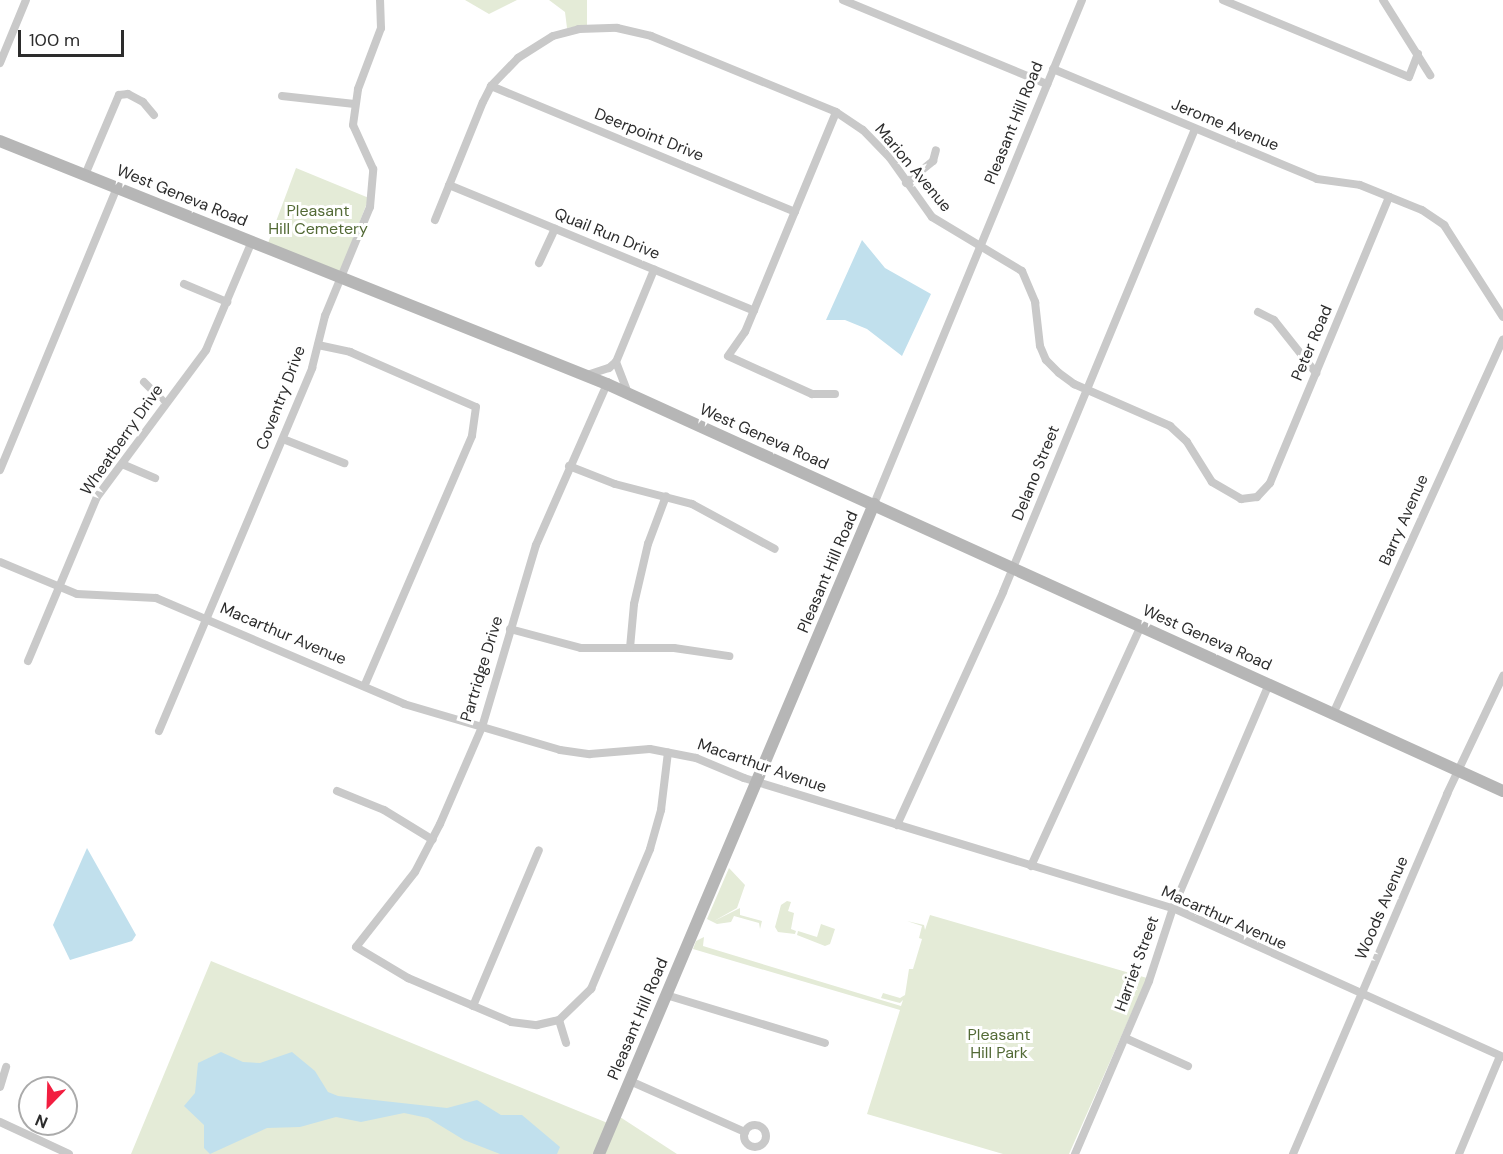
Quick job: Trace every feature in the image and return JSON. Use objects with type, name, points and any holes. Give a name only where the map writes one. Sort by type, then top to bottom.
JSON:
[{"type":"main road","name":"West Geneva Road","points":[[0,141],[587,375],[1503,791]]},
{"type":"main road","name":"Pleasant Hill Road","points":[[599,1154],[874,504]]},
{"type":"street","points":[[0,63],[26,0]]},
{"type":"street","name":"Coventry Drive","points":[[159,731],[283,439],[318,345],[340,276],[370,207],[373,169],[353,125],[355,104],[380,34],[380,0]]},
{"type":"street","points":[[843,0],[1047,84]]},
{"type":"street","name":"Pleasant Hill Road","points":[[874,504],[1083,0]]},
{"type":"street","points":[[1223,0],[1409,76],[1418,54]]},
{"type":"street","points":[[1383,0],[1430,75]]},
{"type":"street","name":"Marion Avenue","points":[[435,220],[491,86],[518,58],[553,36],[590,28],[616,28],[651,36],[836,112],[878,144],[938,222],[1022,271],[1035,302],[1038,332],[1046,360],[1086,390],[1170,426],[1187,442],[1217,486],[1235,498],[1257,497]]},
{"type":"street","name":"Jerome Avenue","points":[[1053,69],[1317,179],[1360,184],[1422,210],[1444,225],[1503,317]]},
{"type":"street","name":"Deerpoint Drive","points":[[491,86],[795,212]]},
{"type":"street","points":[[85,175],[119,95],[128,94],[143,102],[154,115]]},
{"type":"street","points":[[282,96],[355,104]]},
{"type":"street","points":[[836,112],[754,311],[728,356],[812,394],[836,394]]},
{"type":"street","name":"Delano Street","points":[[897,825],[1013,568],[1195,129]]},
{"type":"street","points":[[906,183],[933,161],[936,150]]},
{"type":"street","name":"Quail Run Drive","points":[[449,185],[754,311]]},
{"type":"street","points":[[0,470],[117,188]]},
{"type":"street","name":"Peter Road","points":[[1257,497],[1270,483],[1389,197]]},
{"type":"street","points":[[539,263],[555,229]]},
{"type":"street","name":"Wheatberry Drive","points":[[28,661],[95,502],[165,403],[206,350],[252,241]]},
{"type":"street","points":[[587,375],[609,368],[616,362],[654,270]]},
{"type":"street","points":[[184,284],[226,302]]},
{"type":"street","points":[[1258,312],[1274,320],[1316,374]]},
{"type":"street","name":"Barry Avenue","points":[[1333,714],[1503,340]]},
{"type":"street","points":[[318,345],[350,352],[476,407],[472,436],[365,686]]},
{"type":"street","points":[[616,362],[628,393]]},
{"type":"street","points":[[144,382],[165,403]]},
{"type":"street","name":"Partridge Drive","points":[[473,1006],[391,970],[356,947],[400,894],[433,840],[482,727],[536,545],[606,384]]},
{"type":"street","points":[[283,439],[344,463]]},
{"type":"street","points":[[122,464],[155,478]]},
{"type":"street","points":[[569,466],[615,484],[666,496],[710,512],[775,549]]},
{"type":"street","points":[[630,648],[634,604],[648,544],[666,496]]},
{"type":"street","name":"Macarthur Avenue","points":[[0,562],[59,587],[87,596],[146,595],[404,704],[569,752],[668,752],[696,758],[757,782],[1173,908],[1361,996],[1502,1056]]},
{"type":"street","points":[[1032,866],[1141,626]]},
{"type":"street","points":[[510,629],[581,648],[674,648],[729,656]]},
{"type":"street","name":"Woods Avenue","points":[[1293,1154],[1459,771],[1503,676]]},
{"type":"street","name":"Harriet Street","points":[[1075,1154],[1125,1038],[1173,908],[1269,684]]},
{"type":"street","points":[[539,850],[473,1006],[524,1025],[548,1024],[559,1020],[591,989],[650,849],[662,810],[668,752]]},
{"type":"street","points":[[337,791],[384,810],[433,840]]},
{"type":"street","points":[[666,995],[825,1042]]},
{"type":"street","points":[[559,1020],[566,1043]]},
{"type":"street","points":[[1125,1038],[1188,1066]]},
{"type":"street","points":[[1459,1154],[1502,1056]]},
{"type":"street","points":[[0,1087],[6,1067]]},
{"type":"street","points":[[630,1081],[745,1132]]},
{"type":"street","points":[[0,1122],[69,1154]]},
{"type":"green space","points":[[465,0],[517,0],[489,14]]},
{"type":"green space","points":[[549,0],[587,0],[587,26],[567,28],[565,12]]},
{"type":"green space","name":"Pleasant Hill Cemetery","points":[[296,168],[369,198],[340,272],[268,243]]},
{"type":"green space","points":[[729,868],[745,885],[737,908],[714,921],[740,908],[740,915],[762,921],[760,929],[759,923],[734,916],[731,922],[717,924],[707,919]]},
{"type":"green space","points":[[787,901],[791,902],[788,911],[794,913],[791,929],[796,931],[795,934],[778,932],[775,927],[781,905]]},
{"type":"green space","name":"Pleasant Hill Park","points":[[930,915],[1147,978],[1069,1154],[1003,1154],[867,1114],[900,1010],[693,949],[696,941],[704,937],[703,946],[901,1006],[903,1000],[900,1003],[881,998],[883,993],[900,998],[905,995],[909,969],[913,969],[922,939],[919,938],[922,926],[907,921],[924,925],[925,930]]},
{"type":"green space","points":[[821,924],[835,929],[830,944],[825,946],[797,935],[798,931],[817,937]]},
{"type":"green space","points":[[211,961],[610,1124],[597,1154],[131,1154]]},
{"type":"green space","points":[[620,1117],[677,1154],[605,1154]]},
{"type":"water","points":[[862,240],[885,268],[931,294],[902,356],[867,329],[845,320],[826,320]]},
{"type":"water","points":[[87,848],[136,935],[132,941],[70,960],[53,925]]},
{"type":"water","points":[[221,1052],[243,1062],[260,1063],[292,1052],[315,1071],[328,1092],[338,1096],[447,1108],[477,1100],[501,1115],[522,1115],[560,1147],[557,1154],[500,1154],[464,1140],[428,1118],[404,1113],[361,1122],[336,1117],[300,1127],[267,1128],[210,1154],[204,1148],[204,1125],[184,1106],[195,1093],[198,1063]]}]
